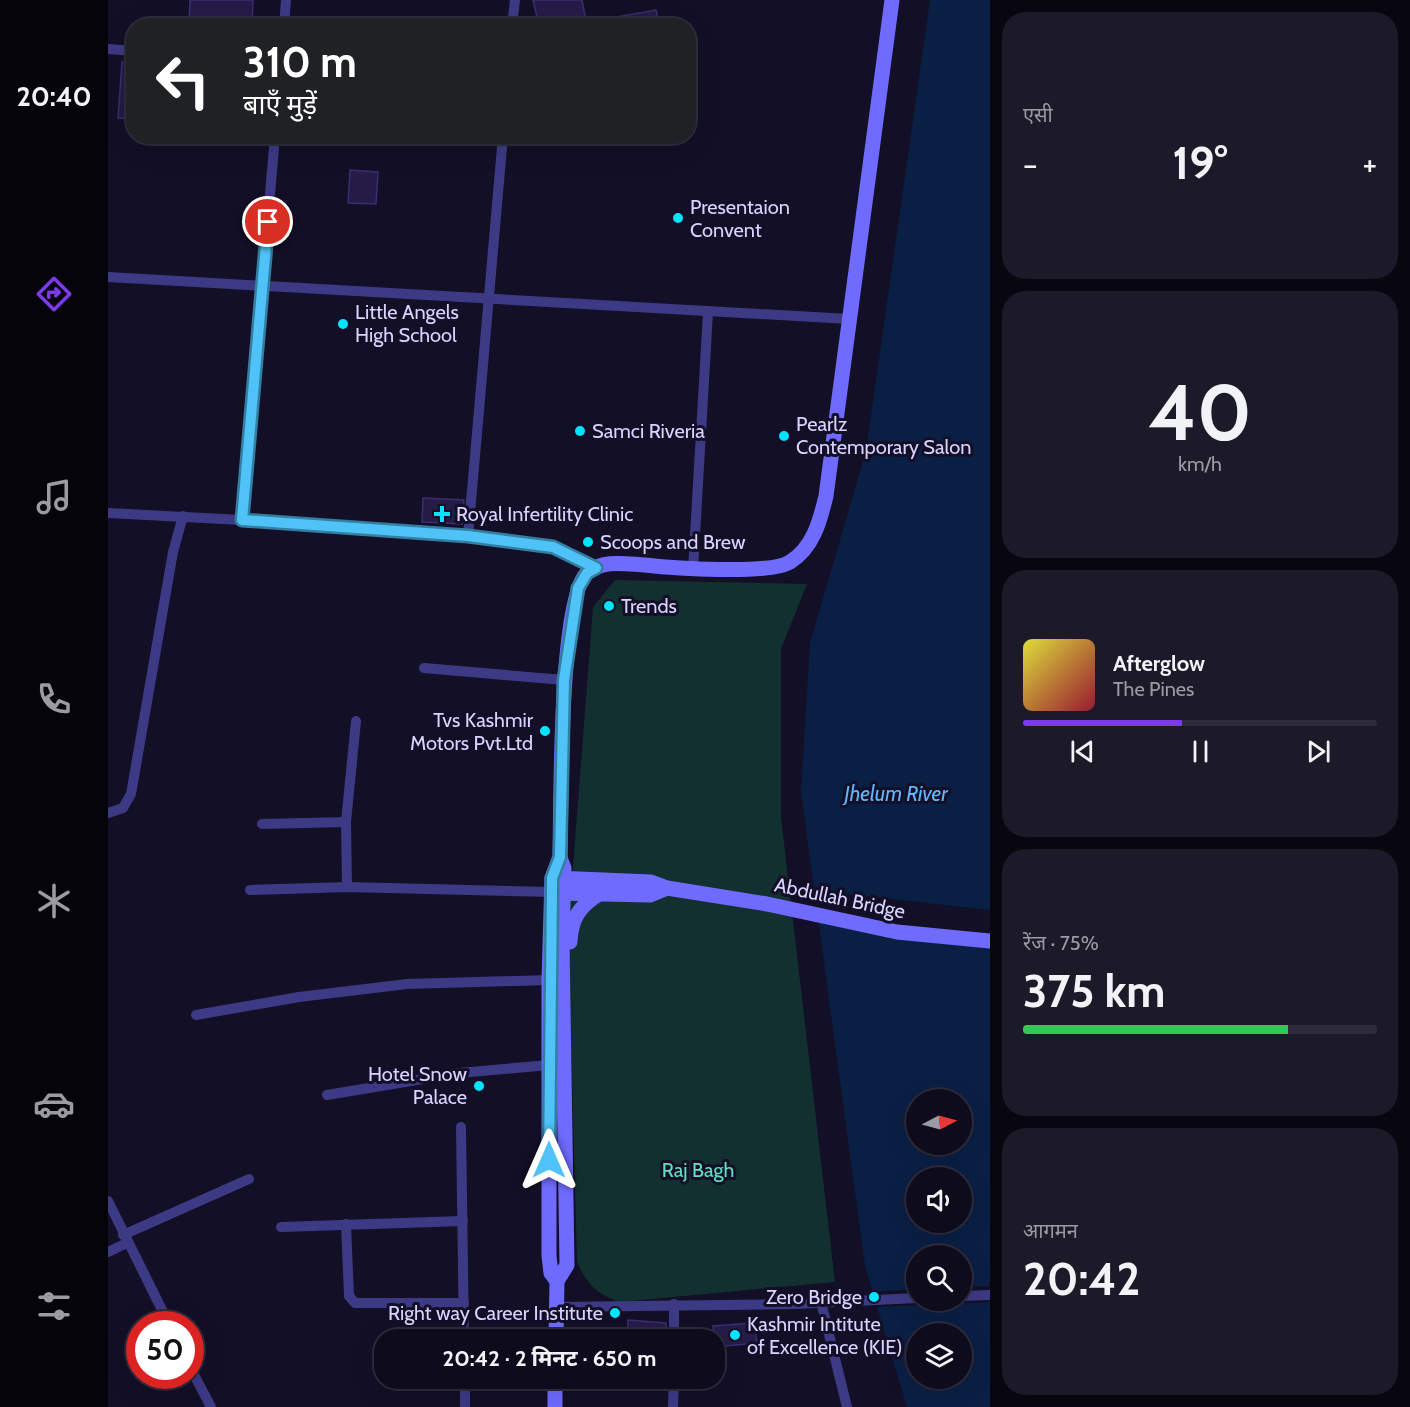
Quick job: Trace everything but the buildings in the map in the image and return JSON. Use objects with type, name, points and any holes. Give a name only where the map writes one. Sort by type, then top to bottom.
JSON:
[{"type":"main road","points":[[558,1281],[551,1273],[549,1256],[549,981],[558,885],[564,868],[560,857],[564,680],[578,588],[587,573],[609,563],[693,570],[788,564],[802,553],[819,525],[826,496],[892,0]]},
{"type":"main road","name":"Abdullah Bridge","points":[[558,885],[651,882],[675,889],[897,932],[990,941]]},
{"type":"main road","points":[[558,885],[599,894],[650,895],[675,889]]},
{"type":"main road","points":[[556,1329],[558,1281],[567,1265],[563,1019],[558,885]]},
{"type":"main road","points":[[563,1019],[567,1004],[571,928],[579,909],[599,894]]},
{"type":"main road","points":[[555,1389],[555,1407]]},
{"type":"street","points":[[285,18],[286,0]]},
{"type":"street","points":[[513,18],[515,0]]},
{"type":"street","points":[[108,49],[126,50]]},
{"type":"street","points":[[242,520],[274,144]]},
{"type":"street","points":[[468,536],[502,144]]},
{"type":"street","points":[[108,277],[849,319]]},
{"type":"street","points":[[693,570],[708,312]]},
{"type":"street","points":[[108,513],[468,536],[553,547],[596,568]]},
{"type":"street","points":[[108,813],[123,808],[131,794],[173,552],[183,516]]},
{"type":"street","points":[[424,668],[564,680]]},
{"type":"street","points":[[347,887],[346,822],[356,721]]},
{"type":"street","points":[[262,824],[299,825],[346,822]]},
{"type":"street","points":[[250,890],[558,885]]},
{"type":"street","points":[[196,1014],[299,996],[407,984],[549,981]]},
{"type":"street","points":[[327,1095],[459,1073],[549,1065]]},
{"type":"street","points":[[461,1127],[464,1329]]},
{"type":"street","points":[[108,1252],[125,1239],[249,1179]]},
{"type":"street","points":[[108,1201],[162,1311]]},
{"type":"street","points":[[281,1227],[463,1221]]},
{"type":"street","points":[[346,1224],[350,1296],[355,1303],[464,1302]]},
{"type":"street","points":[[972,1296],[990,1295]]},
{"type":"street","points":[[556,1307],[906,1298]]},
{"type":"street","points":[[826,1302],[847,1407]]},
{"type":"street","points":[[674,1304],[674,1329]]},
{"type":"street","points":[[202,1389],[211,1407]]},
{"type":"street","points":[[465,1389],[465,1407]]},
{"type":"street","points":[[673,1407],[674,1389]]},
{"type":"green space","name":"Raj Bagh","points":[[615,580],[807,584],[781,649],[781,817],[835,1282],[620,1302],[593,1287],[584,1276],[577,1261],[568,932],[593,607]]},
{"type":"water","name":"Jhelum River","points":[[930,0],[990,0],[990,1407],[907,1407],[865,1266],[801,792],[810,643],[866,451]]},
{"type":"pier","points":[[811,890],[990,910],[990,938],[815,918]]},
{"type":"pier","points":[[990,1286],[990,1302],[972,1303],[972,1287]]},
{"type":"pier","points":[[906,1290],[906,1306],[874,1307],[869,1292]]},
{"type":"place","name":"Presentaion Convent","points":[[678,218]]},
{"type":"place","name":"Little Angels High School","points":[[343,324]]},
{"type":"place","name":"Samci Riveria","points":[[580,431]]},
{"type":"place","name":"Pearlz Contemporary Salon","points":[[784,436]]},
{"type":"place","name":"Royal Infertility Clinic","points":[[442,514]]},
{"type":"place","name":"Scoops and Brew","points":[[588,542]]},
{"type":"place","name":"Trends","points":[[609,606]]},
{"type":"place","name":"Tvs Kashmir Motors Pvt.Ltd","points":[[545,731]]},
{"type":"place","name":"Hotel Snow Palace","points":[[479,1086]]},
{"type":"place","name":"Zero Bridge","points":[[874,1297]]},
{"type":"place","name":"Right way Career Institute","points":[[615,1313]]},
{"type":"place","name":"Kashmir Intitute of Excellence (KIE)","points":[[735,1335]]},
{"type":"route","points":[[268,222],[242,520],[468,536],[553,547],[596,568],[587,573],[578,588],[564,680],[560,857],[552,878],[549,981],[549,1160]]}]
